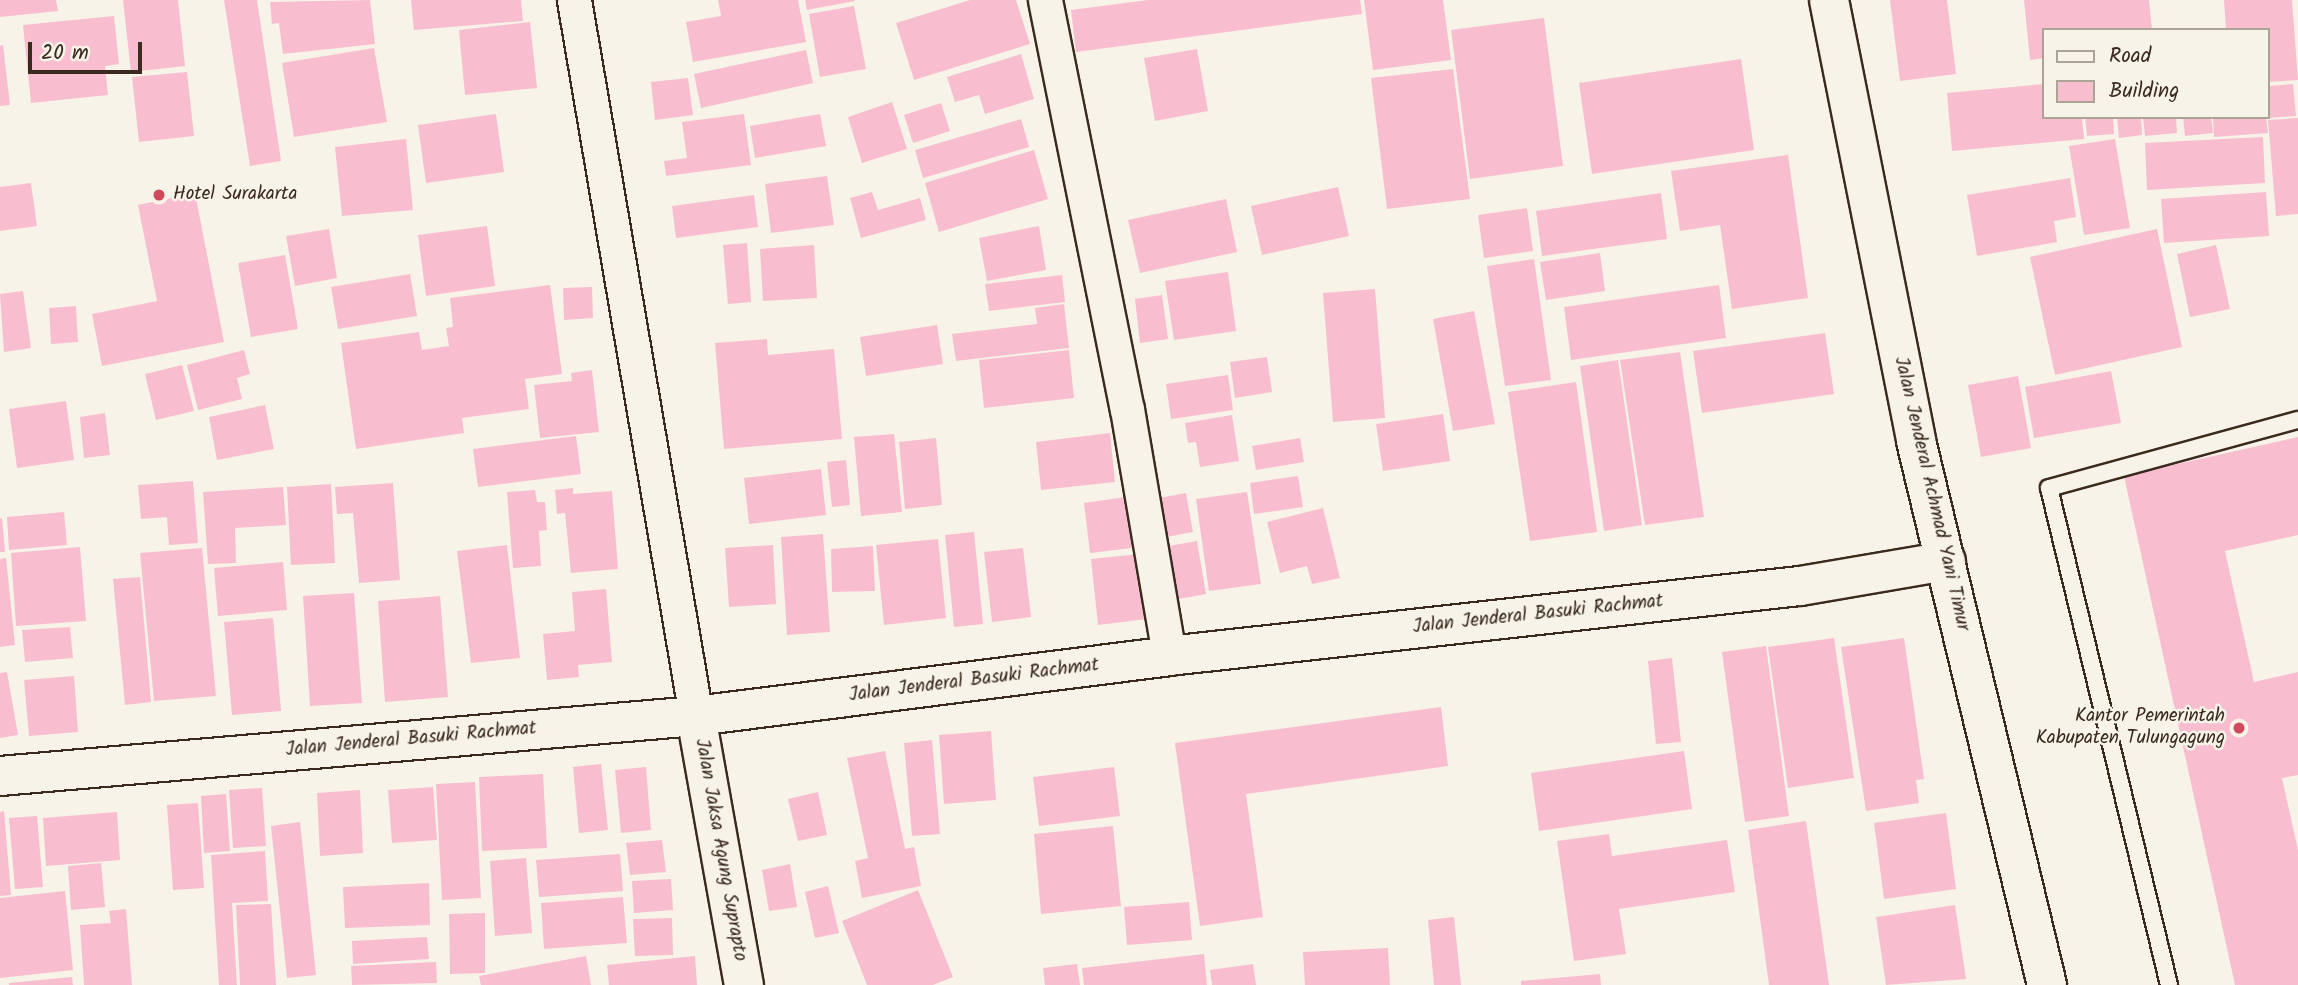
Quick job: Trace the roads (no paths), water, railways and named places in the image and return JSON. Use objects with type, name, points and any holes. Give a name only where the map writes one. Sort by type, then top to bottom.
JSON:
[{"type":"street","points":[[574,0],[696,716]]},
{"type":"street","points":[[1045,0],[1127,409],[1169,656]]},
{"type":"street","name":"Jalan Jenderal Achmad Yani Timur","points":[[1829,0],[1916,441],[2047,985]]},
{"type":"street","name":"Jalan Jenderal Basuki Rachmat","points":[[0,776],[696,716],[1169,656],[1800,586],[1946,561]]},
{"type":"street","name":"Jalan Jaksa Agung Suprapto","points":[[696,716],[744,985]]},
{"type":"lane","points":[[2169,985],[2049,488],[2298,420]]},
{"type":"place","name":"Hotel Surakarta","points":[[159,195]]},
{"type":"place","name":"Kantor Pemerintah Kabupaten Tulungagung","points":[[2239,728]]}]
